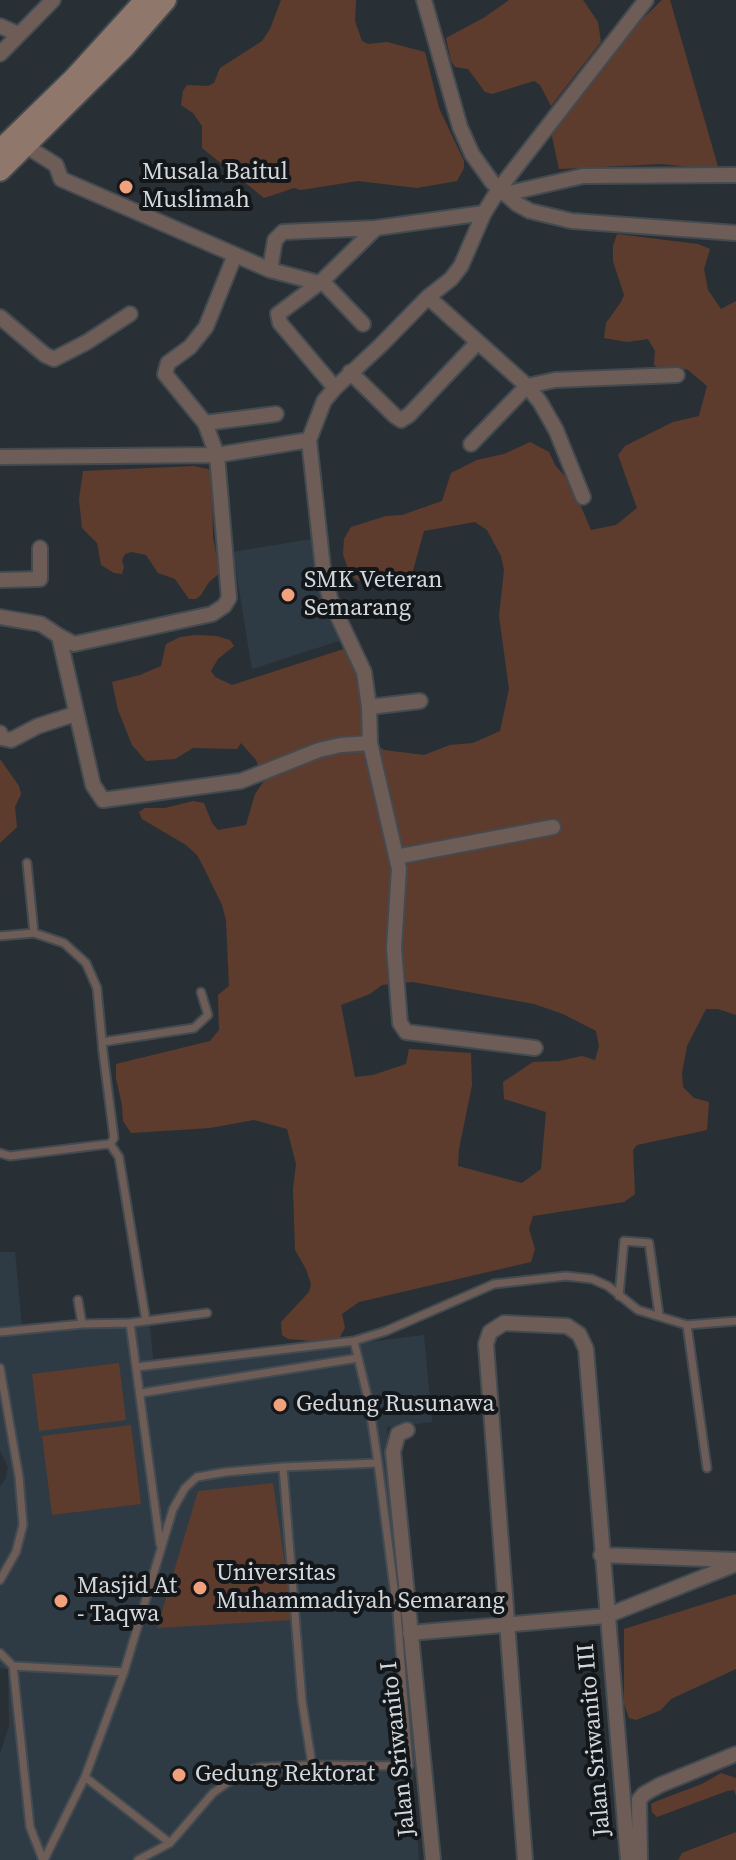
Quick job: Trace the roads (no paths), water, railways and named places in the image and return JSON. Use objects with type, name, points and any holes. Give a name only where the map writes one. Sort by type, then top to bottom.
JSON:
[{"type":"main road","points":[[0,150],[74,78],[145,0]]},
{"type":"main road","points":[[0,171],[124,48],[166,0]]},
{"type":"street","points":[[0,54],[53,0]]},
{"type":"street","points":[[424,0],[460,127],[482,171],[502,191],[530,211],[572,221],[736,233]]},
{"type":"street","points":[[535,1048],[406,1032],[402,1028],[398,1016],[394,948],[399,884],[396,857],[370,743],[369,707],[361,661],[332,604],[324,578],[309,440],[324,401],[335,388],[461,266],[484,213],[646,0]]},
{"type":"street","points":[[0,26],[18,34]]},
{"type":"street","points":[[26,146],[56,165],[61,179],[270,270],[320,282],[363,324]]},
{"type":"street","points":[[502,191],[583,176],[736,175]]},
{"type":"street","points":[[270,270],[275,240],[283,232],[376,228],[484,213]]},
{"type":"street","points":[[335,388],[277,316],[320,282],[376,228]]},
{"type":"street","points":[[0,617],[41,624],[74,644],[212,614],[224,606],[229,598],[217,455],[205,423],[165,374],[168,363],[190,347],[206,327],[235,255]]},
{"type":"street","points":[[428,297],[527,386],[540,402],[556,430],[583,497]]},
{"type":"street","points":[[0,317],[54,359],[130,314]]},
{"type":"street","points":[[350,372],[401,420],[477,343]]},
{"type":"street","points":[[471,444],[527,386],[555,380],[677,375]]},
{"type":"street","points":[[205,423],[276,414]]},
{"type":"street","points":[[0,457],[217,455],[309,440]]},
{"type":"street","points":[[0,580],[40,579],[40,548]]},
{"type":"street","points":[[59,636],[93,785],[103,800],[241,781],[319,750],[370,743]]},
{"type":"street","points":[[369,707],[420,701]]},
{"type":"street","points":[[0,733],[2,738],[11,740],[38,726],[75,714]]},
{"type":"street","points":[[396,857],[553,827]]},
{"type":"street","name":"Jalan Sriwanito III","points":[[508,1623],[486,1344],[490,1332],[504,1323],[567,1326],[584,1341],[588,1360],[601,1555],[628,1860]]},
{"type":"street","name":"Jalan Sriwanito I","points":[[407,1430],[398,1434],[393,1452],[433,1860]]},
{"type":"street","points":[[601,1555],[736,1562]]},
{"type":"street","points":[[410,1633],[606,1616],[736,1562]]},
{"type":"street","points":[[508,1623],[525,1860]]},
{"type":"street","points":[[640,1860],[639,1800],[644,1794],[736,1754]]},
{"type":"lane","points":[[27,863],[34,933]]},
{"type":"lane","points":[[0,936],[34,933],[64,943],[86,963],[97,988],[114,1138],[110,1144],[10,1156],[0,1153]]},
{"type":"lane","points":[[102,1042],[194,1028],[208,1015],[201,992]]},
{"type":"lane","points":[[110,1144],[119,1157],[146,1321]]},
{"type":"lane","points":[[619,1296],[624,1241],[649,1243],[659,1315]]},
{"type":"lane","points":[[137,1367],[354,1341],[386,1331],[494,1284],[566,1276],[592,1279],[608,1286],[638,1310],[687,1325],[736,1321]]},
{"type":"lane","points":[[78,1300],[82,1324]]},
{"type":"lane","points":[[0,1332],[130,1323],[207,1313]]},
{"type":"lane","points":[[130,1323],[160,1546]]},
{"type":"lane","points":[[687,1325],[707,1468]]},
{"type":"lane","points":[[138,1860],[170,1843],[213,1793],[244,1771],[261,1767],[410,1764],[397,1612],[378,1463],[354,1341]]},
{"type":"lane","points":[[141,1393],[358,1358]]},
{"type":"lane","points":[[0,1368],[19,1477],[23,1525],[16,1552],[0,1580]]},
{"type":"lane","points":[[43,1860],[85,1777],[124,1672],[160,1546],[173,1509],[185,1488],[197,1477],[283,1467],[378,1463]]},
{"type":"lane","points":[[283,1467],[302,1701],[312,1765]]},
{"type":"lane","points":[[0,1653],[13,1666],[30,1827],[43,1860]]},
{"type":"lane","points":[[13,1666],[124,1672]]},
{"type":"lane","points":[[85,1777],[170,1843]]},
{"type":"place","name":"Musala Baitul Muslimah","points":[[126,187]]},
{"type":"place","name":"SMK Veteran Semarang","points":[[288,595]]},
{"type":"place","name":"Gedung Rusunawa","points":[[280,1405]]},
{"type":"place","name":"Universitas Muhammadiyah Semarang","points":[[200,1588]]},
{"type":"place","name":"Masjid At - Taqwa","points":[[61,1601]]},
{"type":"place","name":"Gedung Rektorat","points":[[179,1775]]}]
